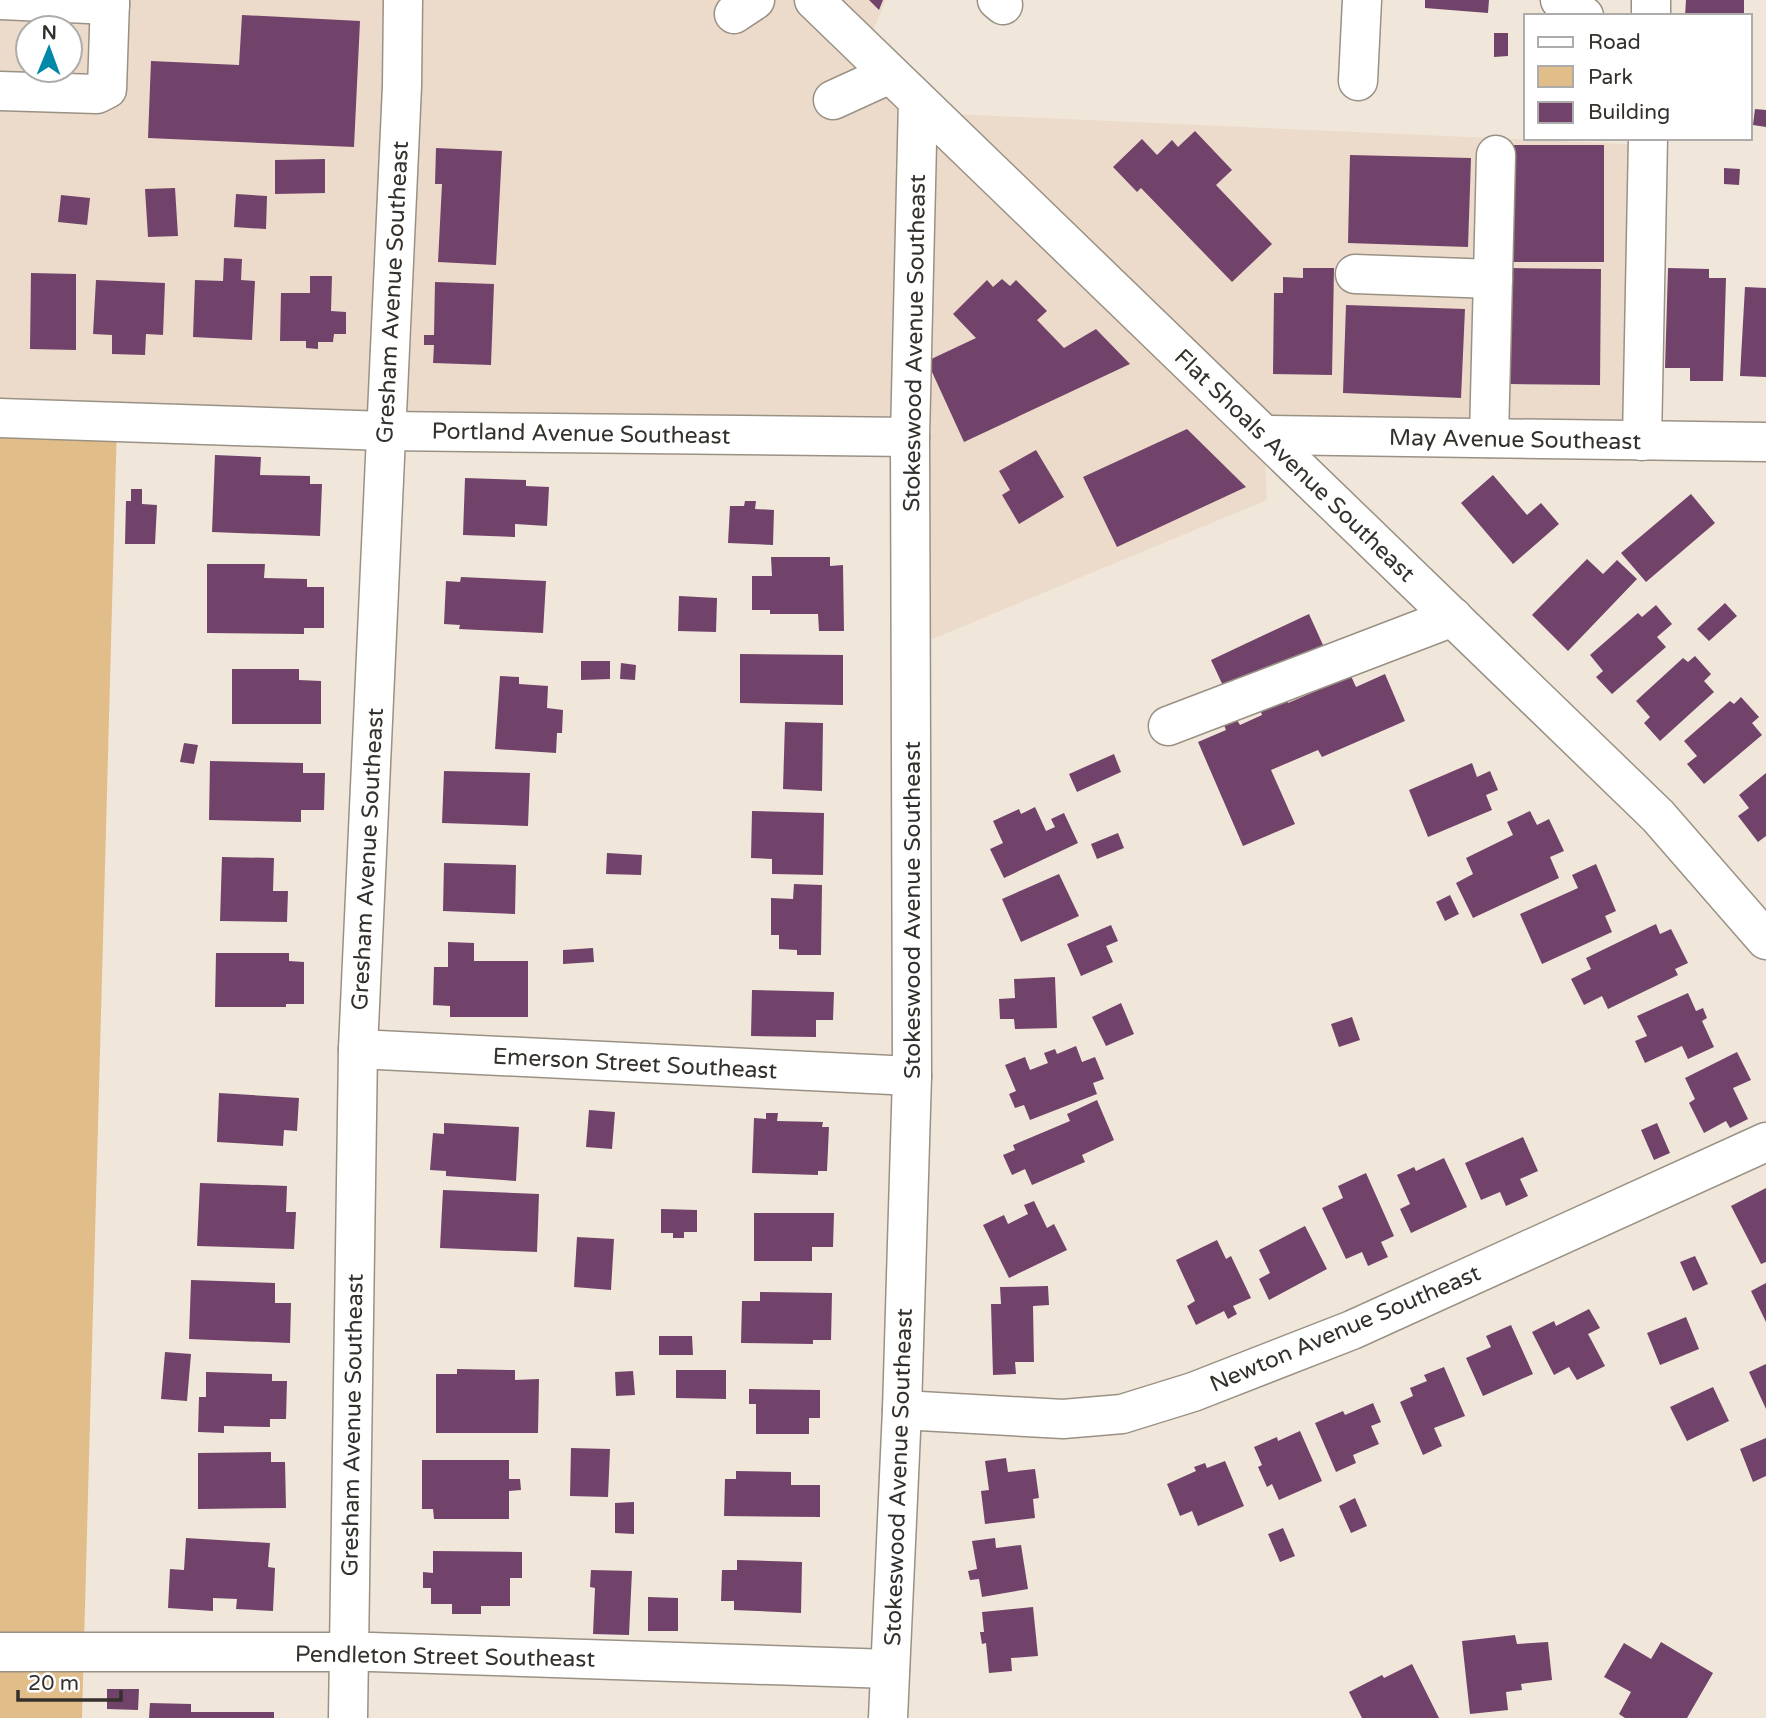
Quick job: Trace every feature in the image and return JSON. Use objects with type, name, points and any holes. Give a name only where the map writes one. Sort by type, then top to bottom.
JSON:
[{"type":"street","points":[[0,0],[110,2],[107,89],[97,94],[0,91]]},
{"type":"street","name":"Gresham Avenue Southeast","points":[[348,1718],[358,1049],[402,86],[403,0]]},
{"type":"street","name":"Flat Shoals Avenue Southeast","points":[[814,0],[1658,816],[1766,940]]},
{"type":"street","points":[[1359,81],[1362,0]]},
{"type":"street","points":[[1560,0],[1581,14]]},
{"type":"street","points":[[833,100],[890,74]]},
{"type":"street","name":"Stokeswood Avenue Southeast","points":[[888,1718],[902,1410],[912,1076],[911,437],[918,101]]},
{"type":"street","points":[[1642,441],[1648,140]]},
{"type":"street","points":[[1489,438],[1496,155]]},
{"type":"street","points":[[1355,274],[1493,279]]},
{"type":"street","name":"Portland Avenue Southeast","points":[[0,418],[386,431],[911,437]]},
{"type":"street","name":"May Avenue Southeast","points":[[1264,435],[1766,442]]},
{"type":"street","points":[[1168,726],[1453,617]]},
{"type":"street","name":"Emerson Street Southeast","points":[[358,1049],[912,1076]]},
{"type":"street","name":"Newton Avenue Southeast","points":[[902,1410],[1063,1419],[1122,1414],[1193,1392],[1352,1330],[1766,1142]]},
{"type":"street","name":"Pendleton Street Southeast","points":[[0,1652],[348,1652],[890,1669]]},
{"type":"shaded area","points":[[0,0],[886,0],[865,50],[930,113],[1648,145],[1642,441],[1264,435],[1267,500],[911,648],[911,437],[0,418]]},
{"type":"green space","points":[[0,418],[117,422],[82,1718],[0,1718]]},
{"type":"building","points":[[869,0],[883,0],[879,10]]},
{"type":"building","points":[[1425,0],[1489,0],[1488,13],[1425,8]]},
{"type":"building","points":[[1686,0],[1744,0],[1744,14],[1685,14]]},
{"type":"building","points":[[242,15],[360,21],[354,147],[148,138],[151,61],[239,65]]},
{"type":"building","points":[[1494,33],[1508,33],[1508,56],[1494,57]]},
{"type":"building","points":[[1755,109],[1766,110],[1766,127],[1753,125]]},
{"type":"building","points":[[1195,131],[1232,170],[1216,185],[1272,244],[1232,282],[1141,188],[1137,192],[1113,167],[1142,139],[1157,155],[1172,140],[1178,147]]},
{"type":"building","points":[[1514,145],[1604,145],[1604,262],[1513,262]]},
{"type":"building","points":[[436,148],[502,151],[496,265],[438,262],[442,184],[435,184]]},
{"type":"building","points":[[1350,155],[1471,158],[1468,247],[1348,243]]},
{"type":"building","points":[[325,159],[325,193],[275,194],[275,160]]},
{"type":"building","points":[[1724,168],[1740,169],[1739,185],[1724,184]]},
{"type":"building","points":[[175,188],[178,236],[148,237],[145,189]]},
{"type":"building","points":[[236,194],[267,196],[266,229],[234,227]]},
{"type":"building","points":[[61,195],[90,198],[87,225],[58,222]]},
{"type":"building","points":[[224,258],[242,259],[241,280],[255,281],[252,340],[193,337],[195,280],[223,281]]},
{"type":"building","points":[[1303,268],[1334,268],[1332,375],[1273,374],[1274,293],[1283,293],[1283,277],[1303,278]]},
{"type":"building","points":[[1511,268],[1601,269],[1600,385],[1509,384]]},
{"type":"building","points":[[1668,268],[1709,269],[1709,278],[1726,278],[1723,381],[1690,381],[1690,368],[1665,368]]},
{"type":"building","points":[[31,273],[76,274],[76,350],[30,349]]},
{"type":"building","points":[[310,276],[332,276],[331,311],[346,312],[346,334],[334,334],[333,342],[318,342],[318,349],[306,348],[306,341],[280,341],[281,293],[310,293]]},
{"type":"building","points":[[1002,279],[1010,286],[1016,280],[1047,311],[1037,320],[1064,348],[1096,329],[1130,364],[964,442],[927,361],[976,338],[953,314],[987,280],[993,287]]},
{"type":"building","points":[[96,280],[165,283],[163,335],[146,334],[145,355],[112,354],[112,335],[93,334]]},
{"type":"building","points":[[435,282],[494,284],[491,365],[433,363],[434,345],[424,345],[424,335],[434,335]]},
{"type":"building","points":[[1745,287],[1766,288],[1766,377],[1740,376]]},
{"type":"building","points":[[1346,305],[1465,309],[1461,398],[1343,393]]},
{"type":"building","points":[[1187,429],[1246,487],[1117,547],[1083,477]]},
{"type":"building","points":[[1036,450],[1064,497],[1019,524],[1002,495],[1010,490],[999,471]]},
{"type":"building","points":[[215,455],[261,457],[260,475],[310,476],[310,484],[322,484],[320,536],[212,532]]},
{"type":"building","points":[[1493,475],[1527,515],[1541,503],[1559,524],[1513,564],[1461,503]]},
{"type":"building","points":[[465,478],[526,480],[526,486],[549,487],[547,526],[515,524],[515,537],[463,535]]},
{"type":"building","points":[[131,489],[142,489],[142,504],[157,505],[155,544],[125,544],[126,501],[131,501]]},
{"type":"building","points":[[1691,494],[1715,523],[1646,582],[1621,553]]},
{"type":"building","points":[[745,501],[756,501],[755,509],[774,510],[773,545],[728,543],[730,506],[744,506]]},
{"type":"building","points":[[771,557],[830,557],[830,566],[843,565],[844,631],[819,631],[818,614],[770,614],[770,610],[752,610],[752,576],[772,576]]},
{"type":"building","points":[[1587,559],[1603,574],[1617,560],[1637,579],[1568,651],[1532,615]]},
{"type":"building","points":[[207,564],[265,564],[264,578],[307,579],[307,587],[324,587],[324,628],[304,628],[304,634],[207,633]]},
{"type":"building","points":[[461,577],[546,581],[543,633],[459,629],[460,625],[444,624],[446,581],[460,582]]},
{"type":"building","points":[[679,596],[717,598],[716,632],[678,631]]},
{"type":"building","points":[[1725,603],[1737,616],[1709,641],[1697,629]]},
{"type":"building","points":[[1656,605],[1672,624],[1657,637],[1666,647],[1612,694],[1596,677],[1603,671],[1590,655],[1638,613],[1642,617]]},
{"type":"building","points":[[1309,614],[1323,645],[1225,690],[1211,660]]},
{"type":"building","points":[[740,654],[843,655],[843,705],[740,703]]},
{"type":"building","points":[[1695,656],[1711,674],[1704,681],[1714,692],[1660,741],[1644,723],[1650,717],[1636,701],[1683,658],[1688,662]]},
{"type":"building","points":[[581,661],[610,661],[610,679],[581,680]]},
{"type":"building","points":[[621,663],[636,665],[635,680],[620,679]]},
{"type":"building","points":[[232,669],[299,669],[299,680],[321,681],[321,724],[232,724]]},
{"type":"building","points":[[1385,674],[1405,721],[1322,757],[1318,750],[1271,770],[1295,824],[1243,846],[1198,742],[1226,730],[1224,725],[1237,720],[1240,725],[1262,715],[1260,709],[1286,697],[1288,703],[1351,676],[1356,687]]},
{"type":"building","points":[[500,676],[519,677],[519,684],[548,686],[547,708],[563,710],[562,733],[557,733],[556,753],[495,749]]},
{"type":"building","points":[[1741,697],[1759,717],[1752,723],[1762,735],[1704,784],[1687,764],[1697,756],[1684,741],[1730,701],[1734,704]]},
{"type":"building","points":[[785,722],[823,723],[822,791],[783,789]]},
{"type":"building","points":[[184,743],[198,745],[194,764],[180,762]]},
{"type":"building","points":[[1114,754],[1121,772],[1077,792],[1069,774]]},
{"type":"building","points":[[210,761],[303,763],[303,773],[325,773],[324,810],[301,810],[301,822],[209,820]]},
{"type":"building","points":[[1472,763],[1477,777],[1490,771],[1498,790],[1486,795],[1492,810],[1428,837],[1409,790]]},
{"type":"building","points":[[444,771],[530,773],[528,826],[442,823]]},
{"type":"building","points":[[1766,773],[1766,836],[1758,842],[1738,816],[1749,808],[1739,795]]},
{"type":"building","points":[[1035,807],[1046,831],[1055,827],[1051,819],[1064,813],[1078,843],[1004,878],[990,849],[1003,843],[993,821],[1019,809],[1021,814]]},
{"type":"building","points":[[752,811],[824,813],[823,875],[772,874],[772,859],[751,858]]},
{"type":"building","points":[[1530,811],[1537,825],[1549,819],[1564,851],[1550,857],[1559,878],[1473,918],[1456,883],[1473,874],[1466,858],[1513,835],[1507,822]]},
{"type":"building","points":[[1118,833],[1124,848],[1097,859],[1091,844]]},
{"type":"building","points":[[607,853],[642,855],[641,875],[606,874]]},
{"type":"building","points":[[222,857],[274,858],[273,891],[288,891],[287,922],[220,921]]},
{"type":"building","points":[[444,863],[516,865],[515,914],[443,911]]},
{"type":"building","points":[[1596,864],[1616,911],[1605,916],[1612,932],[1542,964],[1520,914],[1578,888],[1572,875]]},
{"type":"building","points":[[1059,874],[1079,916],[1021,942],[1002,899]]},
{"type":"building","points":[[794,884],[822,885],[821,955],[797,955],[797,950],[779,949],[779,935],[771,935],[771,898],[793,899]]},
{"type":"building","points":[[1450,895],[1459,914],[1445,921],[1436,902]]},
{"type":"building","points":[[1656,924],[1660,934],[1671,929],[1688,963],[1675,969],[1678,975],[1608,1009],[1602,996],[1584,1005],[1571,979],[1591,969],[1586,958]]},
{"type":"building","points":[[1111,925],[1118,941],[1106,946],[1113,962],[1081,976],[1067,944]]},
{"type":"building","points":[[448,942],[474,943],[474,961],[528,961],[528,1017],[450,1017],[450,1006],[433,1005],[434,967],[448,967]]},
{"type":"building","points":[[593,948],[594,962],[563,964],[563,950]]},
{"type":"building","points":[[216,953],[289,953],[289,961],[304,962],[304,1004],[286,1004],[286,1007],[215,1007]]},
{"type":"building","points":[[1055,977],[1057,1028],[1015,1029],[1014,1019],[1000,1019],[999,999],[1015,998],[1014,979]]},
{"type":"building","points":[[752,990],[834,992],[833,1020],[816,1020],[816,1037],[751,1036]]},
{"type":"building","points":[[1688,993],[1696,1011],[1703,1008],[1707,1018],[1702,1021],[1714,1047],[1688,1059],[1682,1046],[1645,1063],[1635,1041],[1647,1036],[1637,1016]]},
{"type":"building","points":[[1121,1003],[1134,1034],[1106,1046],[1092,1017]]},
{"type":"building","points":[[1352,1017],[1360,1040],[1339,1047],[1331,1024]]},
{"type":"building","points":[[1076,1046],[1082,1062],[1095,1057],[1104,1079],[1093,1083],[1097,1094],[1030,1120],[1024,1105],[1015,1108],[1009,1094],[1016,1091],[1005,1065],[1025,1057],[1030,1070],[1048,1063],[1044,1053],[1055,1049],[1057,1054]]},
{"type":"building","points":[[1737,1052],[1751,1080],[1733,1088],[1748,1119],[1730,1128],[1726,1121],[1704,1133],[1689,1103],[1695,1099],[1685,1078]]},
{"type":"building","points":[[219,1093],[299,1098],[297,1131],[284,1130],[283,1146],[217,1142]]},
{"type":"building","points":[[1097,1100],[1114,1140],[1082,1155],[1085,1162],[1032,1185],[1025,1169],[1012,1175],[1003,1155],[1015,1150],[1013,1145],[1070,1121],[1067,1114]]},
{"type":"building","points":[[589,1110],[615,1112],[612,1149],[586,1147]]},
{"type":"building","points":[[766,1113],[778,1113],[777,1121],[823,1122],[822,1127],[829,1127],[827,1171],[818,1171],[818,1175],[752,1173],[754,1118],[766,1119]]},
{"type":"building","points":[[444,1123],[519,1127],[516,1181],[446,1176],[446,1171],[430,1170],[433,1133],[444,1134]]},
{"type":"building","points":[[1657,1123],[1670,1153],[1654,1160],[1641,1130]]},
{"type":"building","points":[[1523,1137],[1538,1171],[1520,1179],[1528,1196],[1506,1206],[1500,1192],[1481,1200],[1465,1163]]},
{"type":"building","points":[[1444,1158],[1467,1207],[1411,1233],[1400,1209],[1410,1204],[1397,1175],[1414,1167],[1416,1171]]},
{"type":"building","points":[[1366,1173],[1394,1236],[1381,1242],[1388,1257],[1368,1266],[1362,1252],[1346,1259],[1322,1208],[1343,1198],[1338,1186]]},
{"type":"building","points":[[200,1183],[287,1186],[286,1212],[296,1212],[294,1249],[197,1246]]},
{"type":"building","points":[[1766,1188],[1766,1262],[1761,1264],[1731,1206]]},
{"type":"building","points":[[443,1190],[539,1194],[537,1252],[440,1248]]},
{"type":"building","points":[[1034,1201],[1047,1228],[1054,1224],[1067,1250],[1009,1278],[983,1225],[1004,1215],[1008,1224],[1028,1214],[1024,1205]]},
{"type":"building","points":[[661,1209],[697,1210],[697,1232],[684,1232],[684,1238],[673,1238],[673,1233],[661,1233]]},
{"type":"building","points":[[754,1213],[834,1213],[833,1247],[812,1247],[812,1261],[754,1261]]},
{"type":"building","points":[[1305,1226],[1327,1269],[1269,1300],[1259,1279],[1270,1273],[1259,1250]]},
{"type":"building","points":[[577,1237],[614,1239],[611,1290],[574,1287]]},
{"type":"building","points":[[1217,1240],[1226,1259],[1231,1256],[1251,1298],[1233,1306],[1237,1314],[1228,1319],[1224,1311],[1196,1325],[1187,1306],[1195,1301],[1176,1260]]},
{"type":"building","points":[[1695,1256],[1708,1284],[1693,1291],[1680,1262]]},
{"type":"building","points":[[191,1280],[275,1283],[275,1303],[291,1303],[290,1343],[189,1339]]},
{"type":"building","points":[[1766,1283],[1766,1322],[1751,1291]]},
{"type":"building","points":[[1048,1286],[1049,1305],[1033,1306],[1034,1362],[1015,1362],[1016,1374],[993,1375],[991,1304],[1001,1304],[1000,1287]]},
{"type":"building","points":[[760,1292],[832,1293],[831,1340],[813,1340],[813,1344],[741,1343],[742,1301],[760,1301]]},
{"type":"building","points":[[1589,1309],[1600,1328],[1588,1334],[1605,1366],[1577,1380],[1569,1367],[1554,1375],[1532,1332],[1554,1321],[1556,1326]]},
{"type":"building","points":[[1686,1317],[1699,1349],[1660,1365],[1647,1333]]},
{"type":"building","points":[[1511,1325],[1533,1374],[1483,1396],[1466,1358],[1491,1347],[1486,1336]]},
{"type":"building","points":[[659,1336],[692,1336],[693,1355],[659,1355]]},
{"type":"building","points":[[165,1352],[191,1354],[187,1401],[161,1399]]},
{"type":"building","points":[[1766,1364],[1766,1409],[1749,1372]]},
{"type":"building","points":[[1444,1367],[1465,1416],[1434,1428],[1442,1446],[1423,1455],[1400,1402],[1413,1396],[1410,1388],[1427,1381],[1424,1375]]},
{"type":"building","points":[[457,1369],[515,1370],[515,1380],[539,1379],[538,1433],[436,1433],[436,1374],[457,1374]]},
{"type":"building","points":[[676,1370],[726,1370],[726,1399],[676,1398]]},
{"type":"building","points":[[633,1371],[635,1395],[616,1396],[615,1372]]},
{"type":"building","points":[[206,1372],[272,1374],[272,1381],[287,1381],[286,1419],[270,1419],[270,1427],[224,1426],[224,1433],[198,1432],[199,1397],[206,1397]]},
{"type":"building","points":[[1713,1387],[1729,1421],[1687,1441],[1670,1407]]},
{"type":"building","points":[[749,1389],[820,1390],[820,1418],[809,1418],[809,1434],[756,1434],[756,1404],[749,1404]]},
{"type":"building","points":[[1373,1403],[1381,1422],[1371,1426],[1379,1444],[1353,1455],[1356,1463],[1336,1472],[1315,1423],[1343,1411],[1345,1415]]},
{"type":"building","points":[[1300,1431],[1322,1481],[1279,1500],[1272,1484],[1267,1487],[1258,1467],[1262,1465],[1254,1447],[1277,1437],[1278,1441]]},
{"type":"building","points":[[1766,1438],[1766,1476],[1753,1482],[1740,1449]]},
{"type":"building","points":[[571,1448],[610,1449],[608,1497],[570,1496]]},
{"type":"building","points":[[271,1452],[271,1462],[285,1462],[286,1508],[198,1509],[198,1453]]},
{"type":"building","points":[[1006,1458],[1008,1472],[1035,1469],[1039,1498],[1033,1499],[1035,1518],[985,1524],[981,1491],[989,1490],[985,1461]]},
{"type":"building","points":[[422,1460],[509,1460],[509,1479],[520,1479],[521,1490],[509,1491],[509,1519],[434,1519],[433,1509],[422,1509]]},
{"type":"building","points":[[1225,1461],[1244,1506],[1198,1526],[1192,1511],[1180,1516],[1167,1484],[1196,1471],[1194,1467],[1205,1463],[1207,1468]]},
{"type":"building","points":[[736,1471],[791,1472],[791,1485],[820,1485],[820,1517],[724,1516],[725,1479],[736,1479]]},
{"type":"building","points":[[1355,1498],[1367,1526],[1351,1533],[1339,1506]]},
{"type":"building","points":[[634,1502],[634,1534],[615,1533],[615,1503]]},
{"type":"building","points":[[1283,1528],[1295,1556],[1280,1562],[1268,1534]]},
{"type":"building","points":[[186,1538],[270,1543],[268,1567],[275,1568],[273,1611],[236,1609],[237,1599],[213,1598],[213,1611],[168,1608],[170,1569],[184,1570]]},
{"type":"building","points":[[995,1538],[996,1548],[1021,1545],[1028,1589],[982,1597],[979,1579],[970,1580],[968,1571],[977,1569],[972,1541]]},
{"type":"building","points":[[433,1551],[522,1552],[522,1578],[510,1578],[510,1606],[481,1606],[481,1614],[452,1614],[452,1604],[431,1604],[431,1588],[423,1588],[423,1572],[433,1573]]},
{"type":"building","points":[[737,1560],[802,1562],[801,1613],[734,1610],[734,1601],[721,1601],[722,1570],[737,1570]]},
{"type":"building","points":[[591,1570],[632,1571],[629,1635],[593,1634],[595,1588],[590,1587]]},
{"type":"building","points":[[648,1597],[678,1598],[678,1631],[648,1631]]},
{"type":"building","points":[[1033,1607],[1038,1656],[1011,1658],[1012,1671],[989,1673],[986,1643],[982,1644],[980,1632],[984,1632],[982,1612]]},
{"type":"building","points":[[1515,1635],[1517,1644],[1548,1642],[1552,1680],[1521,1684],[1522,1690],[1506,1692],[1508,1710],[1470,1714],[1462,1641]]},
{"type":"building","points":[[1661,1642],[1713,1673],[1687,1718],[1625,1718],[1619,1714],[1631,1692],[1604,1677],[1624,1643],[1651,1659]]},
{"type":"building","points":[[1412,1664],[1439,1718],[1362,1718],[1349,1692],[1382,1675],[1384,1678]]},
{"type":"building","points":[[107,1689],[139,1689],[138,1710],[107,1709]]},
{"type":"building","points":[[150,1703],[191,1704],[191,1712],[274,1712],[274,1718],[149,1718]]}]
